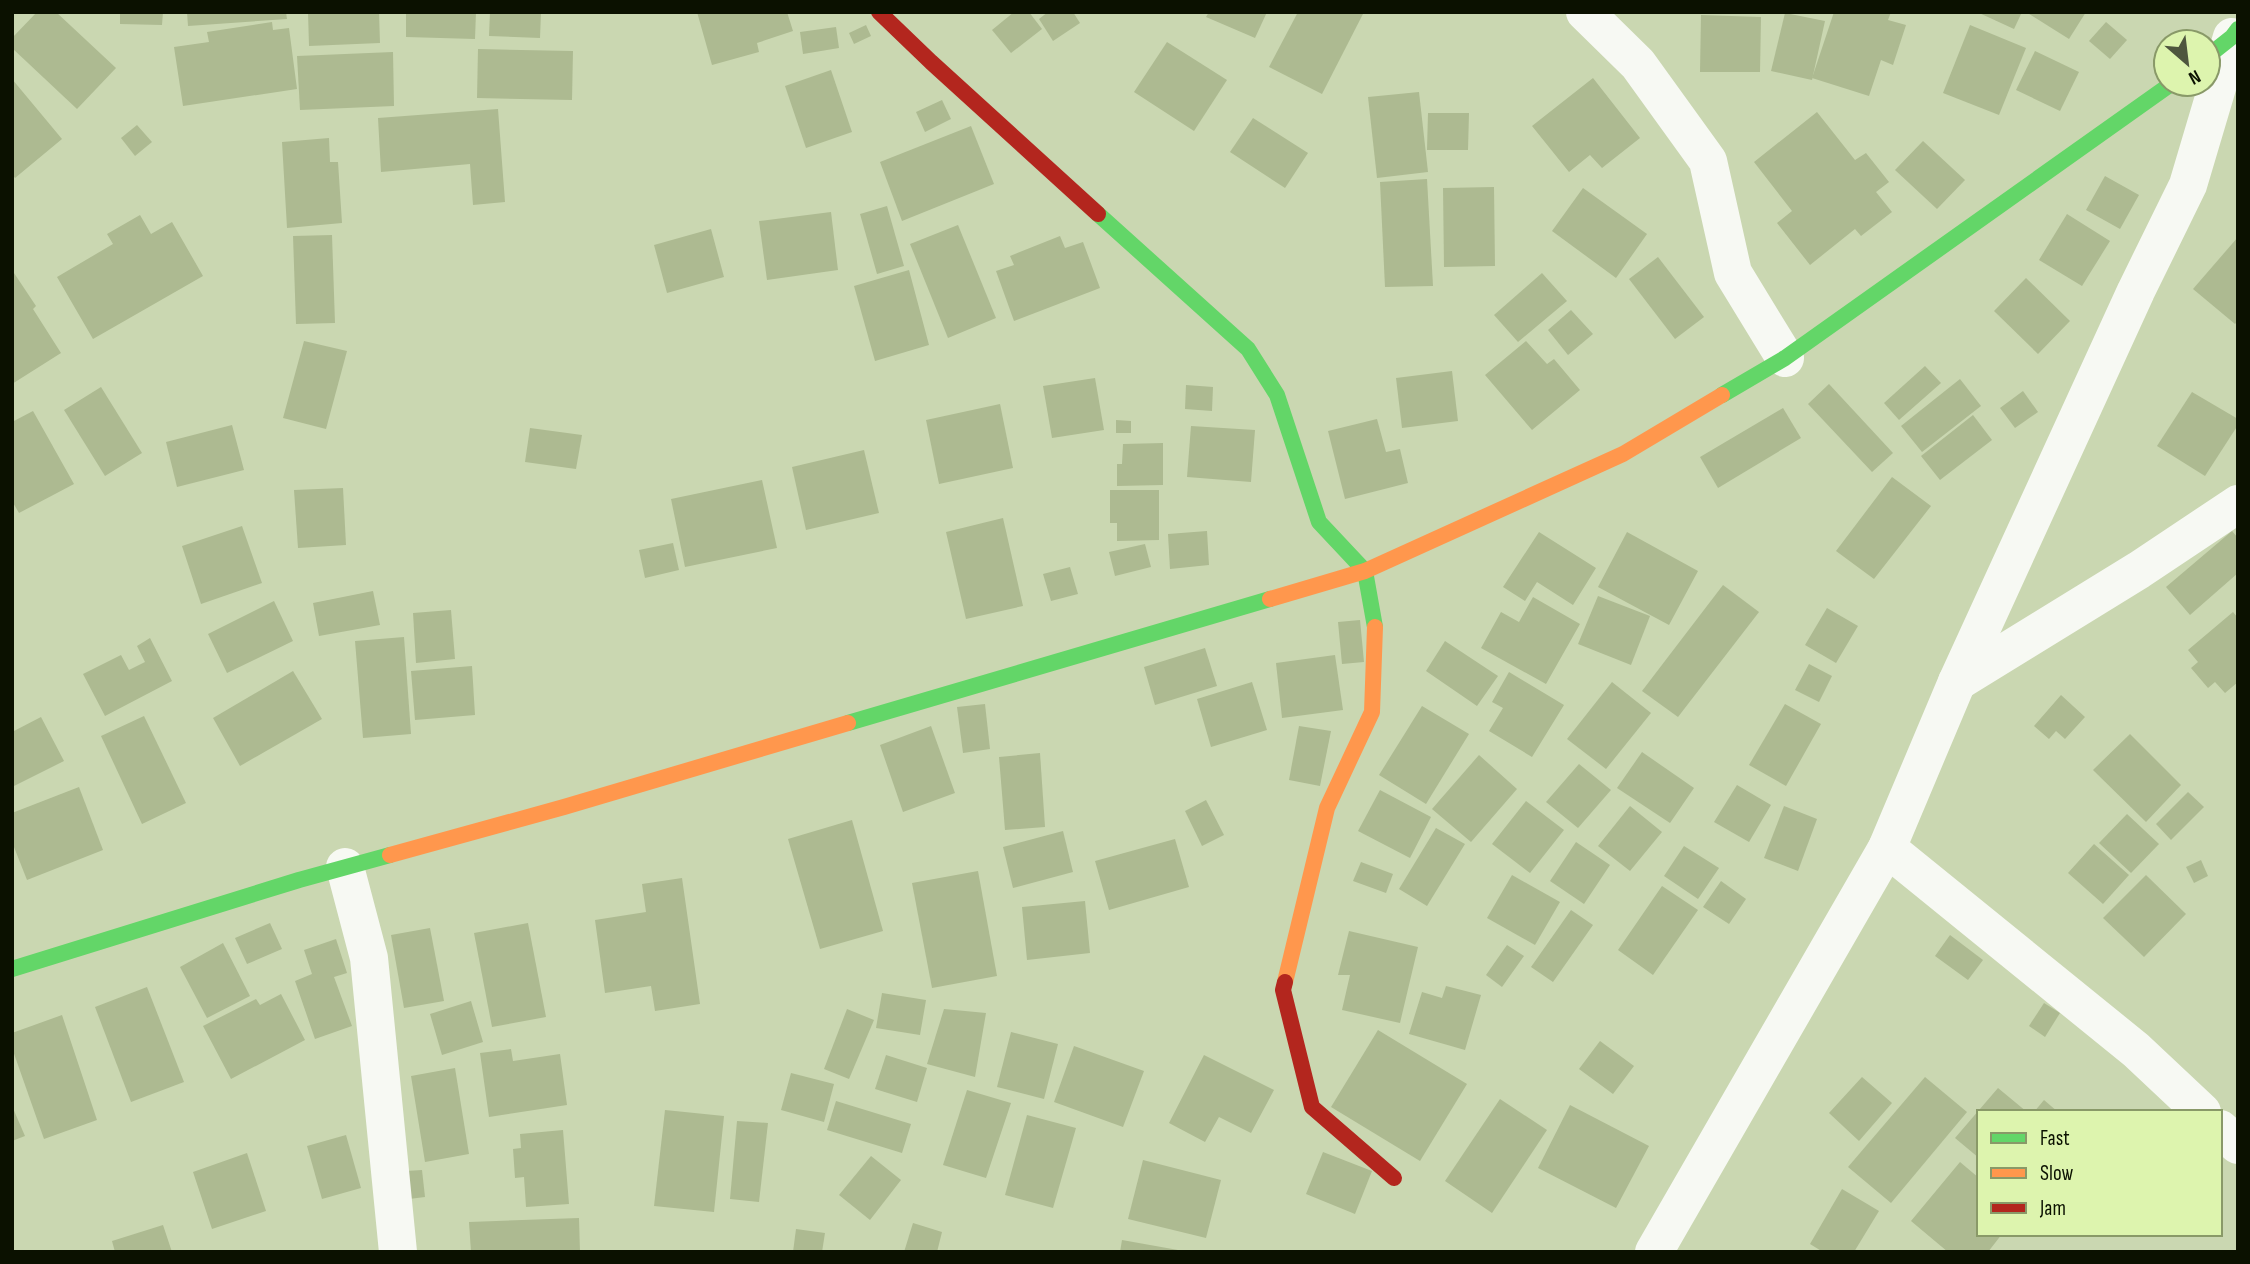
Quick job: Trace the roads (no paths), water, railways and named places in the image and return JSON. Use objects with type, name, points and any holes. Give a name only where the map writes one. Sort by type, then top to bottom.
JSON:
[{"type":"street","points":[[880,12],[931,62],[1248,349],[1277,395],[1319,522],[1365,571],[1376,632],[1372,712],[1327,808],[1283,990],[1312,1107],[1394,1178]]},
{"type":"street","points":[[1585,12],[1638,64],[1708,161],[1733,273],[1785,358]]},
{"type":"street","points":[[1654,1252],[1887,848],[1957,682],[2136,291],[2188,185],[2226,41]]},
{"type":"street","points":[[12,969],[345,867],[616,792],[1365,571],[1623,454],[1785,358],[2152,97]]},
{"type":"street","points":[[1957,682],[2138,570],[2238,504]]},
{"type":"street","points":[[1887,848],[2136,1050],[2200,1110]]},
{"type":"street","points":[[345,867],[369,958],[398,1252]]},
{"type":"street","points":[[2222,1131],[2238,1145]]}]
